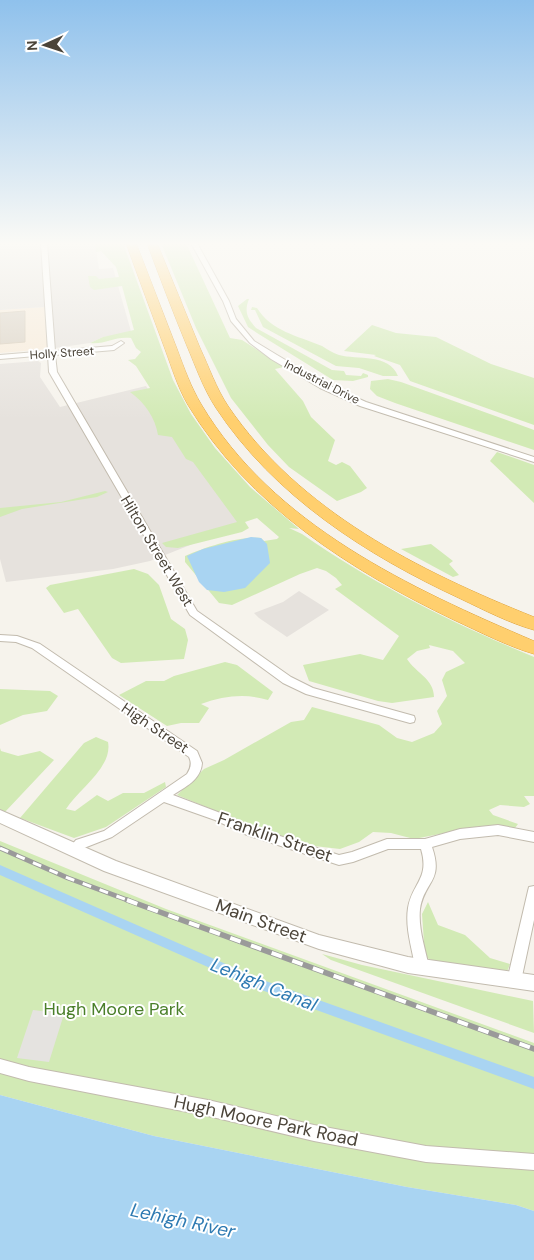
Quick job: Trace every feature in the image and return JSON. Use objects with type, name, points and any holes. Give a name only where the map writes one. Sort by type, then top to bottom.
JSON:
[{"type":"highway","points":[[154,302],[191,398],[211,430],[243,469],[268,493],[298,519],[354,557],[436,604],[534,648]]},
{"type":"highway","points":[[177,302],[216,396],[236,428],[274,469],[324,511],[393,556],[446,586],[534,624]]},
{"type":"street","name":"Hilton Street West","points":[[49,302],[53,372],[198,617],[287,680],[310,692],[410,719]]},
{"type":"street","name":"Industrial Drive","points":[[226,302],[233,320],[252,342],[323,386],[363,404],[534,460]]},
{"type":"street","name":"Holly Street","points":[[0,357],[114,348],[121,343]]},
{"type":"street","name":"High Street","points":[[0,638],[17,639],[36,646],[193,754],[196,760],[196,772],[164,797],[108,834],[80,844],[73,850]]},
{"type":"street","name":"Franklin Street","points":[[164,797],[259,834],[338,860],[353,857],[387,844],[425,844],[460,834],[498,830],[534,837]]},
{"type":"street","name":"Main Street","points":[[0,816],[110,866],[319,942],[422,967],[534,983]]},
{"type":"street","points":[[422,967],[414,910],[417,899],[428,880],[430,870],[430,859],[425,844]]},
{"type":"street","points":[[514,981],[534,891]]},
{"type":"street","name":"Hugh Moore Park Road","points":[[0,1066],[29,1074],[208,1108],[314,1134],[426,1154],[534,1162]]},
{"type":"shaded area","points":[[0,302],[123,302],[132,335],[103,337],[90,343],[48,349],[45,307],[0,310]]},
{"type":"shaded area","points":[[45,307],[48,349],[0,353],[0,310]]},
{"type":"shaded area","points":[[38,361],[41,363],[40,377],[60,407],[146,386],[193,461],[243,518],[238,526],[150,561],[113,569],[6,582],[0,559],[0,364]]},
{"type":"shaded area","points":[[299,591],[329,610],[287,637],[254,613],[283,602]]},
{"type":"shaded area","points":[[33,1010],[64,1014],[49,1062],[17,1058]]},
{"type":"green space","points":[[126,302],[144,302],[173,380],[191,414],[215,448],[250,487],[299,529],[289,528],[415,602],[473,631],[534,657],[534,796],[524,796],[530,804],[524,807],[500,805],[489,810],[493,815],[518,824],[515,828],[481,826],[414,839],[391,833],[373,832],[359,842],[340,849],[306,845],[250,825],[177,795],[204,769],[224,760],[291,722],[304,720],[312,707],[379,725],[397,738],[412,742],[434,733],[442,724],[437,711],[447,696],[442,680],[446,672],[465,663],[453,651],[429,645],[430,648],[417,651],[407,659],[431,685],[434,697],[392,703],[378,701],[309,681],[303,665],[360,654],[383,660],[399,636],[335,589],[342,585],[326,571],[317,568],[300,574],[232,605],[219,603],[185,562],[185,556],[232,540],[261,538],[264,541],[279,537],[257,518],[245,522],[249,528],[242,532],[178,548],[166,547],[162,543],[237,522],[193,462],[186,459],[172,437],[158,435],[148,411],[130,392],[150,388],[136,366],[128,360],[135,359],[141,352],[136,348],[131,338],[90,343],[103,337],[134,330]]},
{"type":"green space","points":[[185,302],[213,302],[230,338],[242,340],[284,367],[275,369],[303,401],[311,417],[335,440],[328,461],[336,465],[342,462],[350,466],[367,488],[337,501],[289,467],[268,445],[231,398],[196,328]]},
{"type":"green space","points":[[243,302],[248,302],[247,315],[256,328],[332,370],[344,371],[346,375],[361,376],[363,373],[368,375],[368,377],[353,381],[333,380],[248,327],[238,306]]},
{"type":"green space","points":[[252,307],[257,308],[270,322],[286,332],[339,355],[372,359],[388,364],[398,376],[383,376],[359,368],[336,366],[263,327],[255,310],[251,310]]},
{"type":"green space","points":[[372,325],[396,333],[436,337],[491,364],[534,378],[534,425],[410,381],[400,365],[374,356],[376,355],[344,351]]},
{"type":"green space","points":[[388,379],[534,430],[534,450],[395,403],[377,396],[370,389],[371,381]]},
{"type":"green space","points":[[497,452],[534,465],[534,503],[490,461]]},
{"type":"green space","points":[[105,491],[108,492],[97,497],[22,509],[0,517],[0,508],[61,502]]},
{"type":"green space","points":[[431,544],[453,561],[449,564],[459,575],[453,577],[401,549]]},
{"type":"green space","points":[[134,569],[148,574],[159,585],[171,619],[185,629],[188,640],[184,659],[121,663],[112,658],[78,609],[64,613],[46,588],[50,585]]},
{"type":"green space","points":[[225,662],[237,665],[273,692],[268,700],[243,696],[218,699],[201,704],[209,708],[199,723],[181,723],[167,726],[119,695],[146,681],[164,681],[174,676]]},
{"type":"green space","points":[[0,689],[50,691],[58,696],[47,711],[23,715],[0,725]]},
{"type":"green space","points":[[96,737],[108,742],[105,760],[93,778],[66,809],[75,811],[97,795],[108,801],[123,793],[144,793],[165,782],[166,787],[106,827],[74,838],[20,818],[84,743]]},
{"type":"green space","points":[[0,748],[1,751],[18,756],[40,751],[54,760],[5,812],[0,809]]},
{"type":"green space","name":"Hugh Moore Park","points":[[0,841],[166,909],[534,1043],[534,1211],[516,1205],[407,1187],[154,1136],[0,1095]]},
{"type":"green space","points":[[428,902],[438,925],[465,935],[490,958],[510,964],[507,972],[436,962],[425,957],[422,914]]},
{"type":"green space","points":[[322,954],[362,965],[533,1001],[534,1033],[331,960]]},
{"type":"water","points":[[251,537],[261,538],[267,544],[270,563],[245,588],[224,592],[207,590],[199,582],[187,556],[203,549]]},
{"type":"water","name":"Lehigh River","points":[[0,1095],[154,1136],[407,1187],[516,1205],[534,1211],[534,1260],[0,1260]]},
{"type":"building","points":[[25,311],[25,342],[0,344],[0,313]]},
{"type":"waterway","name":"Lehigh Canal","points":[[0,870],[257,983],[534,1083]]},
{"type":"railway","points":[[0,848],[68,878],[130,901]]},
{"type":"railway","points":[[127,900],[534,1049]]}]
